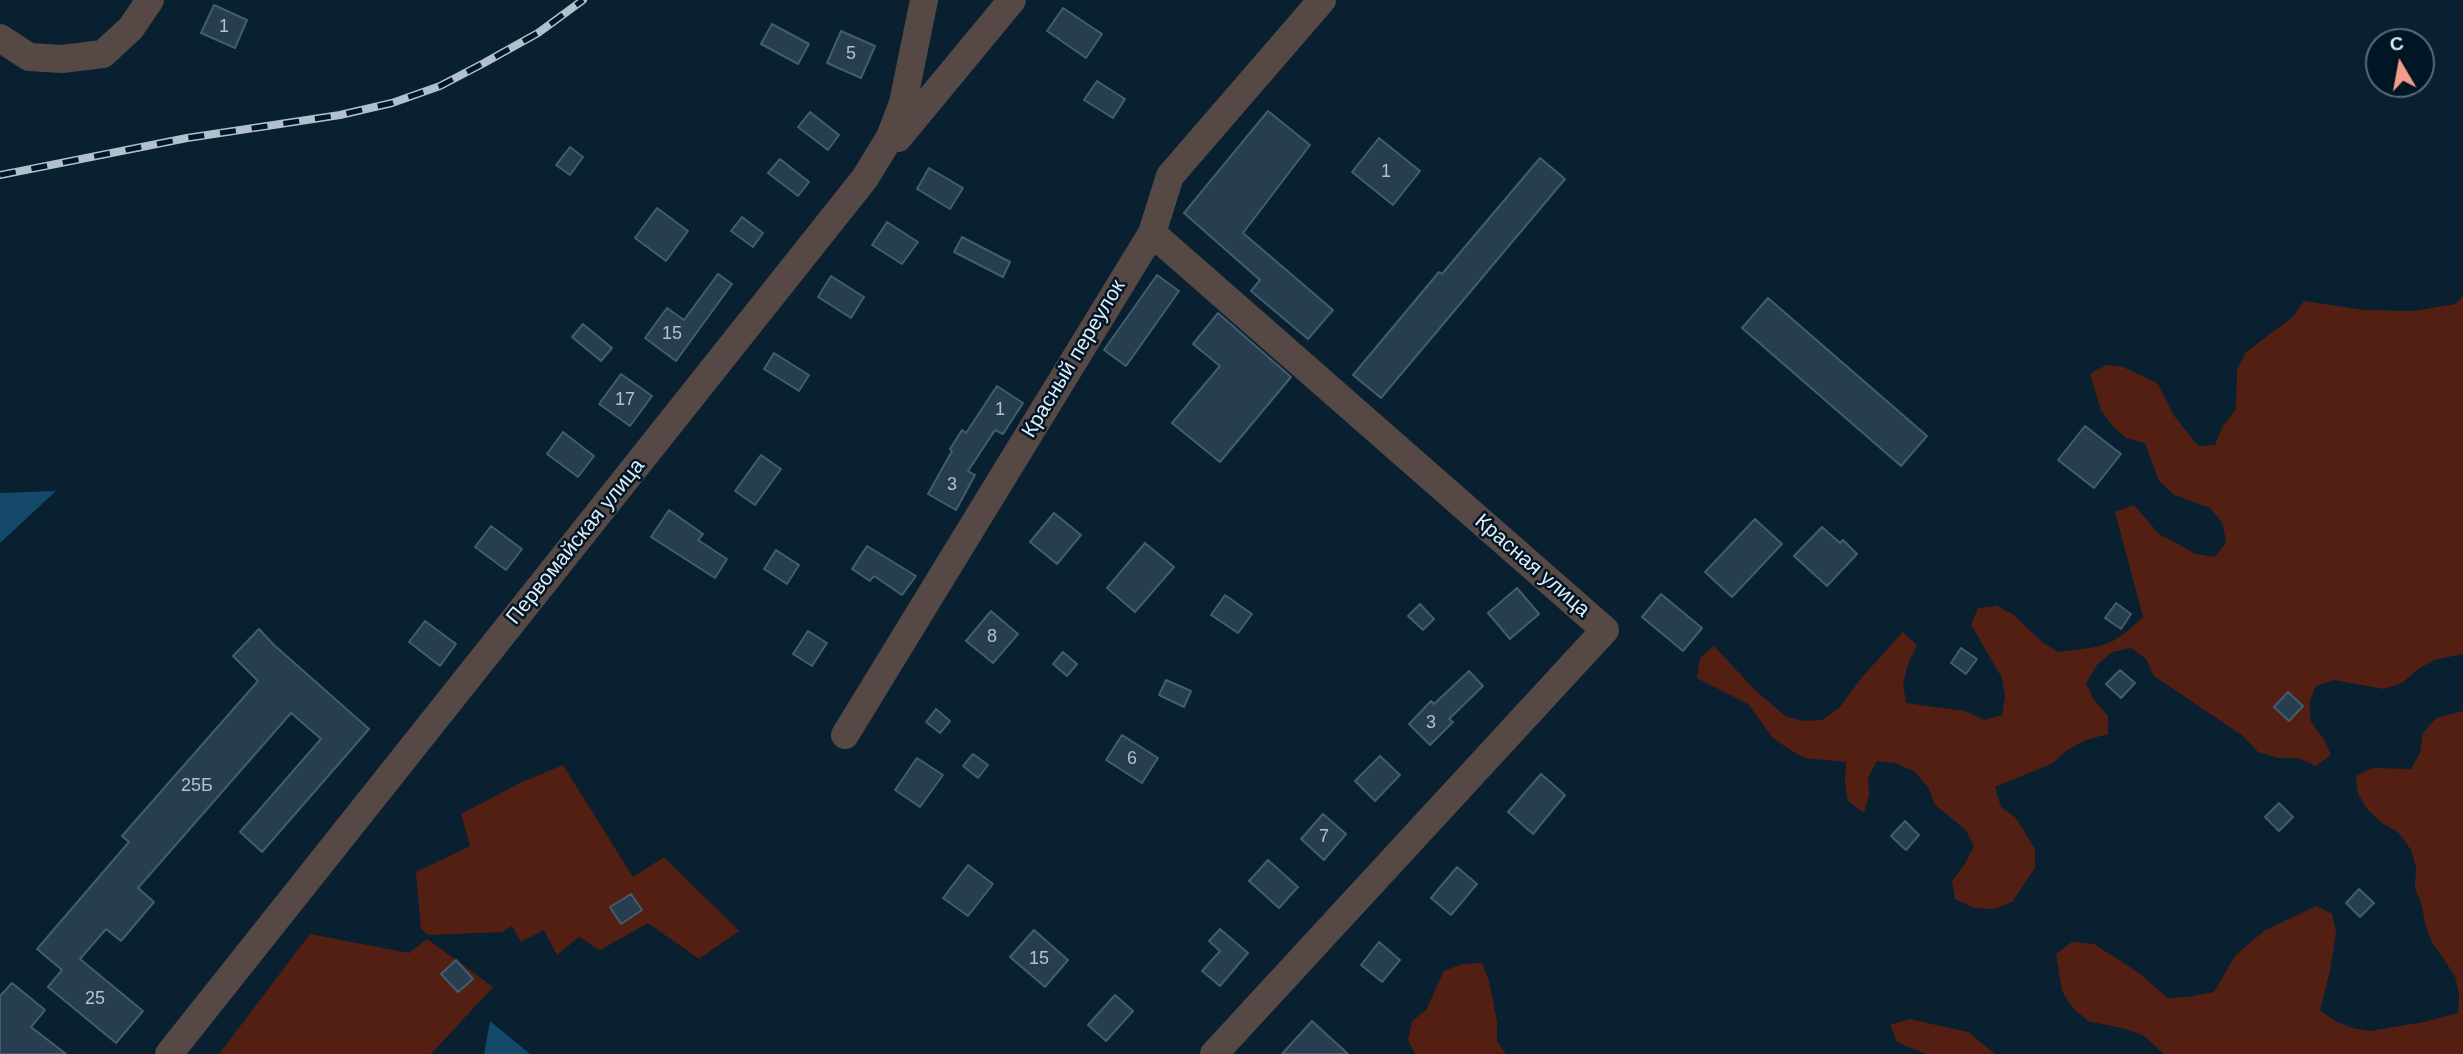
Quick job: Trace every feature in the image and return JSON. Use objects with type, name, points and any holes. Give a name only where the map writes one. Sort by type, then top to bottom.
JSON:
[{"type":"street","points":[[0,38],[29,57],[62,60],[103,54],[131,29],[150,0]]},
{"type":"street","name":"Первомайская улица","points":[[169,1054],[865,178],[890,138],[903,103],[924,0]]},
{"type":"street","points":[[865,178],[1012,0]]},
{"type":"street","name":"Красный переулок","points":[[845,735],[1152,233],[1170,176],[1322,0]]},
{"type":"street","name":"Красная улица","points":[[1152,233],[1605,630],[1214,1054]]},
{"type":"shaded area","points":[[2463,296],[2463,654],[2434,660],[2402,683],[2384,689],[2334,680],[2316,686],[2309,703],[2311,722],[2331,755],[2316,766],[2298,758],[2278,758],[2258,752],[2243,736],[2154,676],[2146,659],[2131,648],[2112,652],[2097,665],[2086,683],[2094,700],[2108,716],[2108,734],[2086,740],[2067,750],[2053,763],[1995,787],[2001,807],[2016,818],[2035,849],[2035,868],[2012,902],[1994,909],[1974,908],[1955,899],[1952,881],[1974,846],[1965,829],[1935,805],[1928,787],[1915,772],[1896,763],[1877,761],[1868,777],[1869,795],[1864,813],[1848,801],[1846,762],[1804,758],[1772,737],[1748,704],[1697,678],[1700,658],[1714,646],[1754,689],[1785,716],[1803,721],[1822,720],[1839,708],[1863,676],[1903,632],[1917,645],[1903,683],[1906,703],[1965,711],[1984,720],[2002,715],[2005,697],[2002,678],[1971,625],[1978,608],[1997,606],[2014,615],[2042,642],[2058,652],[2096,647],[2113,641],[2143,617],[2115,512],[2134,505],[2159,534],[2196,554],[2215,557],[2226,542],[2223,524],[2210,508],[2173,494],[2159,481],[2145,443],[2126,438],[2112,425],[2101,410],[2090,374],[2106,365],[2123,367],[2157,383],[2175,417],[2198,446],[2215,445],[2223,426],[2236,409],[2237,370],[2246,352],[2294,316],[2304,301],[2365,310],[2413,311],[2456,304]]},
{"type":"shaded area","points":[[2463,711],[2463,1054],[2164,1054],[2144,1036],[2126,1029],[2088,1021],[2072,1007],[2062,991],[2056,954],[2072,942],[2094,944],[2139,973],[2168,998],[2188,997],[2214,992],[2235,956],[2264,931],[2316,906],[2332,914],[2336,932],[2320,1010],[2335,1021],[2370,1031],[2458,1013],[2459,994],[2455,976],[2432,942],[2425,924],[2415,888],[2416,867],[2411,850],[2399,833],[2368,810],[2358,794],[2356,776],[2373,768],[2411,769],[2420,753],[2423,733],[2436,718]]},
{"type":"shaded area","points":[[563,765],[633,877],[664,857],[739,931],[699,959],[648,923],[600,950],[579,937],[557,955],[544,930],[521,942],[512,926],[502,932],[428,935],[421,929],[416,872],[470,846],[461,814],[522,782]]},
{"type":"shaded area","points":[[310,934],[409,953],[427,939],[493,987],[431,1054],[219,1054]]},
{"type":"shaded area","points":[[1482,963],[1489,981],[1497,1021],[1497,1041],[1506,1054],[1415,1054],[1408,1040],[1412,1021],[1426,1010],[1444,971],[1462,964]]},
{"type":"shaded area","points":[[1909,1019],[1968,1032],[1995,1054],[1926,1054],[1897,1042],[1890,1025]]},
{"type":"water","points":[[56,491],[0,543],[0,493]]},
{"type":"water","points":[[490,1021],[530,1054],[484,1054]]},
{"type":"building","points":[[214,5],[247,20],[235,48],[201,33]]},
{"type":"building","points":[[1063,8],[1102,34],[1086,58],[1047,31]]},
{"type":"building","points":[[772,24],[809,44],[798,64],[761,44]]},
{"type":"building","points":[[841,31],[875,46],[861,78],[827,63]]},
{"type":"building","points":[[1097,81],[1125,99],[1113,118],[1084,100]]},
{"type":"building","points":[[1268,111],[1310,145],[1243,233],[1333,310],[1308,339],[1251,291],[1260,280],[1184,213]]},
{"type":"building","points":[[810,112],[839,135],[828,150],[798,127]]},
{"type":"building","points":[[1379,138],[1420,171],[1393,205],[1352,172]]},
{"type":"building","points":[[570,147],[583,157],[570,175],[556,165]]},
{"type":"building","points":[[1540,158],[1565,179],[1381,398],[1353,375]]},
{"type":"building","points":[[780,159],[809,182],[798,196],[768,173]]},
{"type":"building","points":[[929,168],[963,188],[950,209],[917,189]]},
{"type":"building","points":[[657,208],[688,231],[666,261],[635,238]]},
{"type":"building","points":[[742,217],[763,233],[753,247],[731,231]]},
{"type":"building","points":[[887,222],[918,242],[902,264],[872,245]]},
{"type":"building","points":[[962,237],[1010,262],[1003,277],[954,252]]},
{"type":"building","points":[[718,274],[732,284],[676,361],[645,338],[667,308],[684,320]]},
{"type":"building","points":[[1157,275],[1179,291],[1126,366],[1104,350]]},
{"type":"building","points":[[831,276],[864,297],[851,318],[818,297]]},
{"type":"building","points":[[1768,298],[1927,436],[1901,466],[1742,328]]},
{"type":"building","points":[[1218,313],[1291,377],[1220,462],[1172,423],[1220,366],[1193,344]]},
{"type":"building","points":[[583,324],[612,348],[601,361],[572,337]]},
{"type":"building","points":[[774,353],[809,375],[799,391],[764,369]]},
{"type":"building","points":[[621,374],[652,396],[630,426],[599,404]]},
{"type":"building","points":[[997,386],[1023,403],[1003,434],[995,430],[968,471],[975,475],[956,510],[928,494],[962,430],[966,433]]},
{"type":"building","points":[[2085,426],[2121,454],[2094,488],[2058,460]]},
{"type":"building","points":[[563,432],[594,456],[578,477],[547,454]]},
{"type":"building","points":[[761,455],[781,469],[755,505],[735,491]]},
{"type":"building","points":[[669,510],[703,534],[698,540],[727,559],[715,578],[651,537]]},
{"type":"building","points":[[1054,513],[1081,535],[1057,564],[1030,542]]},
{"type":"building","points":[[1755,519],[1782,544],[1732,597],[1705,572]]},
{"type":"building","points":[[491,526],[522,549],[506,570],[475,547]]},
{"type":"building","points":[[1822,527],[1840,543],[1843,540],[1857,554],[1827,586],[1794,556]]},
{"type":"building","points":[[1145,543],[1174,567],[1135,612],[1107,588]]},
{"type":"building","points":[[867,546],[916,576],[902,595],[874,576],[870,581],[852,569]]},
{"type":"building","points":[[776,550],[799,565],[787,584],[764,569]]},
{"type":"building","points":[[1517,588],[1539,614],[1510,639],[1488,613]]},
{"type":"building","points":[[1661,594],[1702,628],[1683,651],[1642,617]]},
{"type":"building","points":[[1225,595],[1252,614],[1238,633],[1211,615]]},
{"type":"building","points":[[2116,603],[2131,614],[2121,629],[2105,618]]},
{"type":"building","points":[[1420,604],[1434,619],[1423,630],[1408,616]]},
{"type":"building","points":[[991,611],[1018,634],[993,663],[966,641]]},
{"type":"building","points":[[425,621],[456,644],[440,666],[409,642]]},
{"type":"building","points":[[259,629],[369,729],[262,852],[240,832],[321,739],[291,713],[138,888],[154,902],[121,941],[106,929],[80,959],[143,1011],[116,1043],[48,987],[62,970],[37,949],[129,842],[122,836],[258,681],[233,656]]},
{"type":"building","points":[[808,631],[827,643],[812,666],[793,654]]},
{"type":"building","points":[[1961,648],[1977,659],[1966,674],[1951,663]]},
{"type":"building","points":[[1063,652],[1077,664],[1067,676],[1053,664]]},
{"type":"building","points":[[2120,670],[2135,683],[2121,698],[2106,684]]},
{"type":"building","points":[[1469,671],[1483,686],[1449,719],[1453,722],[1430,745],[1409,724],[1431,701],[1434,704]]},
{"type":"building","points":[[1166,680],[1191,691],[1184,707],[1159,695]]},
{"type":"building","points":[[2288,692],[2303,706],[2289,721],[2274,707]]},
{"type":"building","points":[[936,709],[950,721],[940,733],[926,722]]},
{"type":"building","points":[[1122,735],[1158,758],[1142,783],[1106,760]]},
{"type":"building","points":[[973,754],[988,765],[978,778],[963,766]]},
{"type":"building","points":[[1380,756],[1400,775],[1375,801],[1355,781]]},
{"type":"building","points":[[917,758],[943,775],[920,807],[895,790]]},
{"type":"building","points":[[1541,774],[1565,795],[1533,834],[1508,812]]},
{"type":"building","points":[[2279,803],[2293,817],[2279,831],[2265,817]]},
{"type":"building","points":[[1323,814],[1346,834],[1324,860],[1301,839]]},
{"type":"building","points":[[1905,821],[1919,835],[1906,850],[1891,836]]},
{"type":"building","points":[[1268,860],[1298,887],[1279,908],[1249,881]]},
{"type":"building","points":[[968,865],[993,884],[968,916],[943,898]]},
{"type":"building","points":[[1457,867],[1477,884],[1451,915],[1431,898]]},
{"type":"building","points":[[2359,889],[2374,903],[2360,917],[2346,903]]},
{"type":"building","points":[[631,894],[642,910],[621,924],[610,907]]},
{"type":"building","points":[[1220,929],[1248,953],[1220,986],[1202,971],[1220,951],[1209,941]]},
{"type":"building","points":[[1034,930],[1068,960],[1045,987],[1010,957]]},
{"type":"building","points":[[1379,942],[1400,960],[1382,982],[1361,965]]},
{"type":"building","points":[[456,960],[473,979],[458,992],[441,974]]},
{"type":"building","points":[[12,983],[45,1010],[31,1027],[66,1054],[0,1054],[0,996]]},
{"type":"building","points":[[1115,995],[1133,1011],[1106,1041],[1088,1025]]},
{"type":"building","points":[[1312,1021],[1348,1054],[1282,1054]]},
{"type":"railway","points":[[0,175],[187,138],[340,115],[392,103],[440,86],[484,63],[538,33],[583,0]]}]
